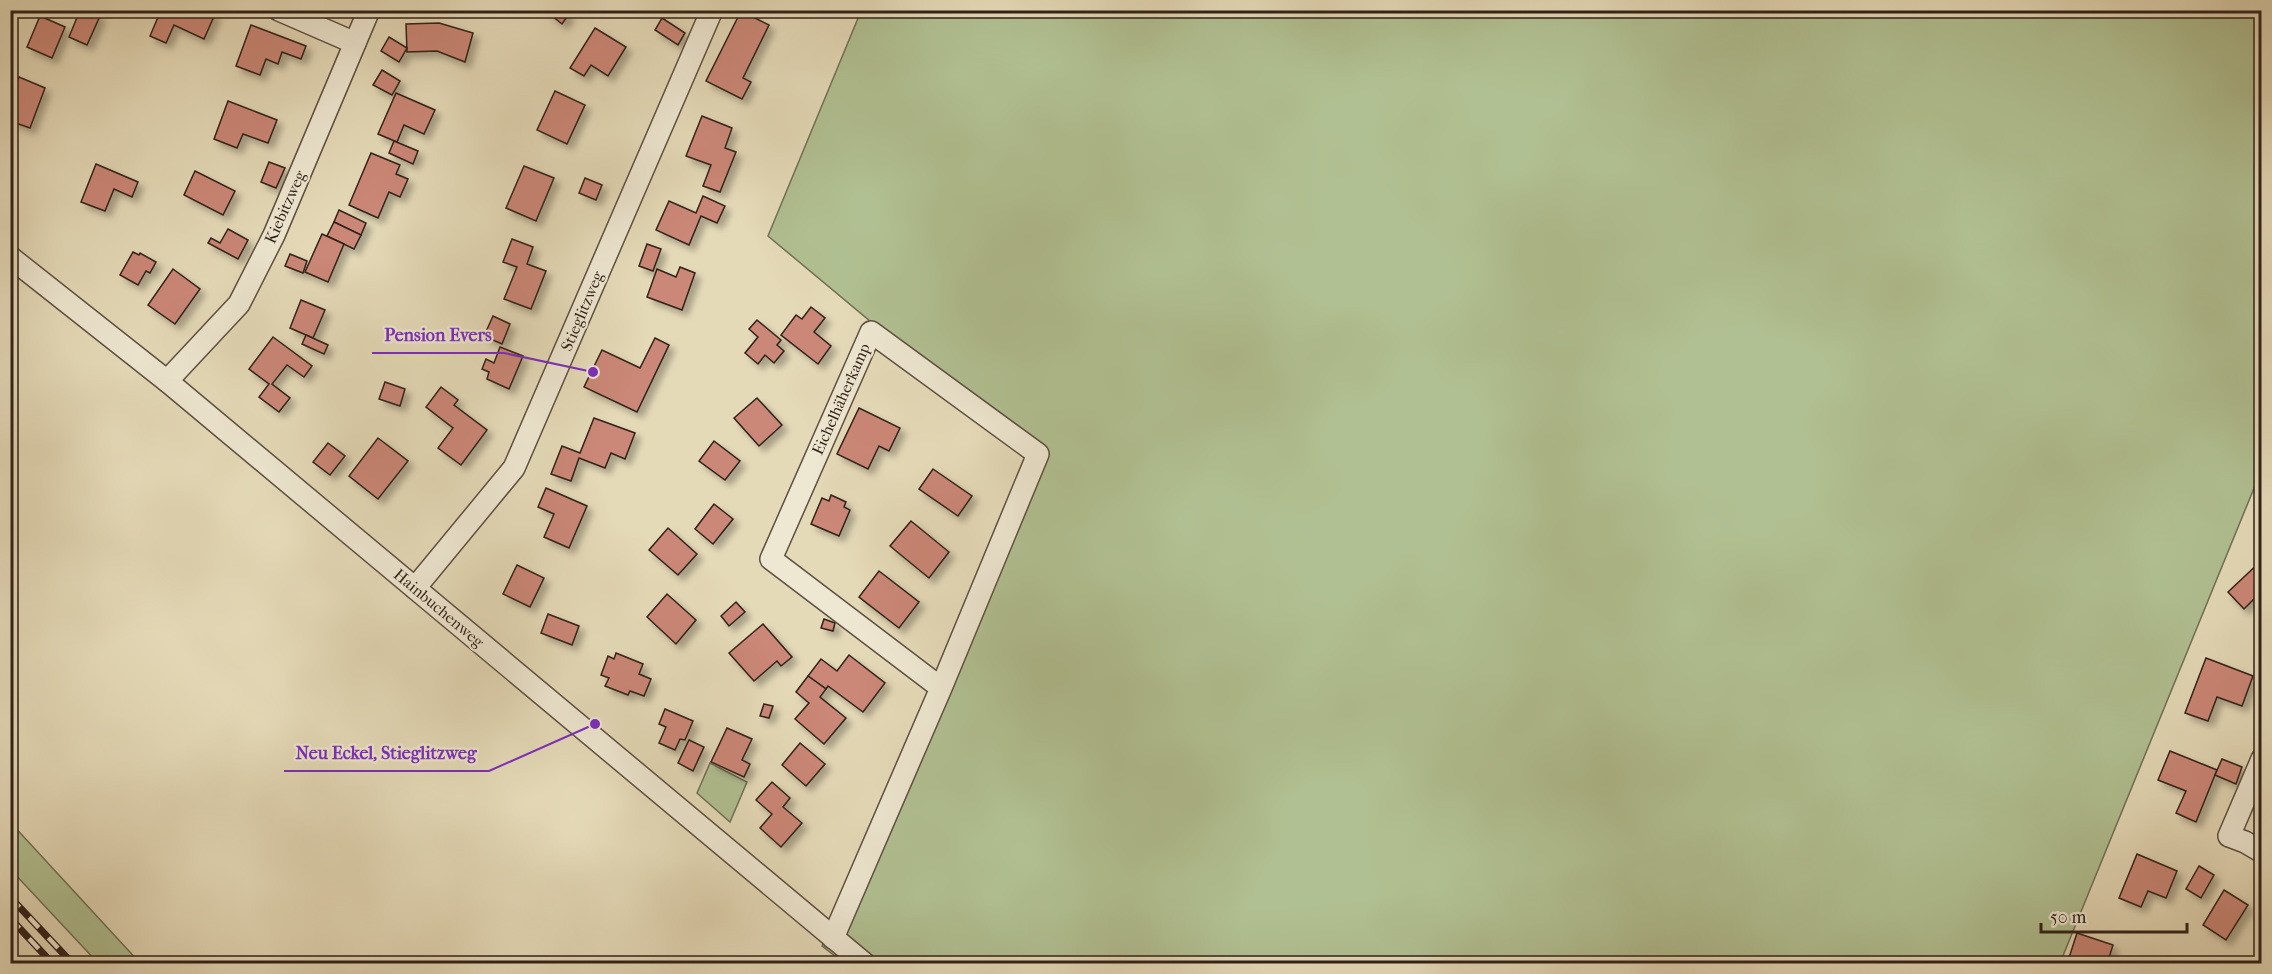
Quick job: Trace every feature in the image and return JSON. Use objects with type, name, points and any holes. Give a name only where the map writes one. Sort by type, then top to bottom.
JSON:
[{"type":"street","points":[[279,10],[355,43]]},
{"type":"street","name":"Kiebitzweg","points":[[167,381],[239,304],[274,235],[369,10]]},
{"type":"street","name":"Stieglitzweg","points":[[415,588],[514,468],[712,10]]},
{"type":"street","name":"Hainbuchenweg","points":[[10,257],[167,381],[865,963]]},
{"type":"street","name":"Eichelhäherkamp","points":[[833,938],[941,688],[1038,454],[871,332],[771,560],[941,688]]},
{"type":"street","points":[[2262,759],[2229,836],[2262,852]]},
{"type":"green space","points":[[861,11],[2261,11],[2261,471],[2060,963],[844,963],[822,946],[1033,457],[768,236]]},
{"type":"green space","points":[[710,763],[747,782],[730,822],[697,793]]},
{"type":"green space","points":[[10,823],[140,963],[98,963],[11,870]]},
{"type":"building","points":[[80,10],[89,10],[100,16],[87,45],[69,37]]},
{"type":"building","points":[[161,10],[207,10],[215,14],[204,39],[174,25],[166,43],[150,36]]},
{"type":"building","points":[[564,10],[569,14],[562,24],[546,11]]},
{"type":"building","points":[[741,11],[769,25],[743,78],[751,82],[742,99],[706,81]]},
{"type":"building","points":[[40,16],[65,27],[52,58],[27,47]]},
{"type":"building","points":[[662,18],[685,33],[678,45],[655,30]]},
{"type":"building","points":[[439,23],[473,33],[465,62],[437,51],[407,52],[406,24]]},
{"type":"building","points":[[251,25],[306,46],[301,59],[282,52],[278,64],[266,59],[260,75],[236,66]]},
{"type":"building","points":[[595,28],[626,47],[608,76],[591,65],[584,76],[570,68]]},
{"type":"building","points":[[389,37],[407,48],[399,62],[381,51]]},
{"type":"building","points":[[382,70],[400,81],[392,95],[373,85]]},
{"type":"building","points":[[19,77],[45,88],[30,128],[10,121],[10,98]]},
{"type":"building","points":[[555,91],[585,105],[567,144],[537,130]]},
{"type":"building","points":[[396,93],[435,110],[424,134],[404,125],[397,142],[378,134]]},
{"type":"building","points":[[228,101],[277,120],[268,143],[243,134],[237,148],[214,139]]},
{"type":"building","points":[[702,116],[732,128],[725,148],[736,152],[720,192],[703,186],[711,165],[686,156]]},
{"type":"building","points":[[394,141],[418,151],[413,164],[389,153]]},
{"type":"building","points":[[371,153],[400,165],[396,174],[408,179],[400,197],[389,192],[378,218],[349,205]]},
{"type":"building","points":[[269,162],[285,168],[276,188],[261,182]]},
{"type":"building","points":[[96,164],[138,182],[132,197],[114,189],[105,211],[81,202]]},
{"type":"building","points":[[524,166],[554,178],[536,221],[506,208]]},
{"type":"building","points":[[195,171],[235,191],[223,215],[184,195]]},
{"type":"building","points":[[585,178],[602,185],[596,200],[579,193]]},
{"type":"building","points":[[703,196],[725,206],[717,223],[701,216],[689,245],[656,230],[669,201],[696,213]]},
{"type":"building","points":[[339,210],[366,223],[361,235],[334,222]]},
{"type":"building","points":[[334,222],[361,235],[354,249],[327,236]]},
{"type":"building","points":[[228,229],[248,240],[238,259],[208,243],[211,238],[220,243]]},
{"type":"building","points":[[322,234],[344,244],[328,282],[305,272]]},
{"type":"building","points":[[512,239],[533,247],[527,264],[546,271],[531,309],[504,299],[517,267],[503,262]]},
{"type":"building","points":[[647,244],[661,249],[653,271],[639,266]]},
{"type":"building","points":[[133,252],[139,255],[140,253],[156,262],[150,273],[146,271],[138,285],[120,275]]},
{"type":"building","points":[[290,254],[307,261],[303,273],[285,266]]},
{"type":"building","points":[[680,267],[695,273],[682,310],[647,297],[657,269],[676,277]]},
{"type":"building","points":[[173,269],[200,289],[175,324],[148,305]]},
{"type":"building","points":[[301,300],[325,310],[313,338],[290,328]]},
{"type":"building","points":[[811,307],[825,318],[814,332],[831,346],[818,364],[781,335],[796,315],[802,319]]},
{"type":"building","points":[[493,316],[510,324],[502,344],[484,336]]},
{"type":"building","points":[[757,320],[781,340],[777,345],[784,351],[774,363],[765,355],[758,364],[745,353],[758,337],[749,329]]},
{"type":"building","points":[[306,335],[328,345],[324,354],[302,344]]},
{"type":"building","points":[[273,337],[312,366],[304,377],[287,365],[272,384],[290,398],[279,412],[259,397],[269,384],[249,369]]},
{"type":"building","points":[[655,338],[669,345],[637,412],[584,387],[602,350],[640,368]]},
{"type":"building","points":[[500,347],[523,356],[509,389],[487,379],[489,372],[482,369],[486,359],[494,363]]},
{"type":"building","points":[[385,382],[405,389],[400,406],[379,399]]},
{"type":"building","points":[[441,387],[458,400],[454,405],[487,430],[461,465],[438,448],[453,428],[426,407]]},
{"type":"building","points":[[757,398],[782,425],[759,446],[734,418]]},
{"type":"building","points":[[859,408],[900,428],[889,451],[879,446],[868,469],[837,454]]},
{"type":"building","points":[[594,418],[635,433],[625,459],[611,453],[605,468],[579,458],[571,481],[551,474],[562,446],[580,453]]},
{"type":"building","points":[[378,438],[408,461],[378,499],[349,476]]},
{"type":"building","points":[[714,441],[740,461],[725,480],[699,461]]},
{"type":"building","points":[[328,443],[345,456],[330,475],[313,462]]},
{"type":"building","points":[[933,469],[972,496],[958,516],[919,489]]},
{"type":"building","points":[[546,488],[587,506],[569,548],[544,537],[554,514],[538,507]]},
{"type":"building","points":[[831,495],[846,502],[844,507],[850,510],[839,536],[811,524],[822,498],[829,501]]},
{"type":"building","points":[[714,504],[733,519],[713,544],[695,529]]},
{"type":"building","points":[[911,521],[949,552],[929,578],[890,546]]},
{"type":"building","points":[[668,528],[697,554],[678,575],[649,550]]},
{"type":"building","points":[[2262,560],[2262,603],[2256,597],[2244,609],[2228,592]]},
{"type":"building","points":[[517,565],[544,578],[530,607],[503,594]]},
{"type":"building","points":[[879,571],[919,602],[899,628],[859,597]]},
{"type":"building","points":[[667,594],[696,620],[676,644],[647,617]]},
{"type":"building","points":[[736,602],[745,612],[729,626],[721,616]]},
{"type":"building","points":[[548,614],[579,626],[572,645],[541,633]]},
{"type":"building","points":[[824,619],[835,623],[833,631],[821,628]]},
{"type":"building","points":[[763,624],[792,657],[781,666],[777,661],[754,681],[729,653]]},
{"type":"building","points":[[616,653],[643,664],[639,674],[651,679],[644,696],[630,691],[628,695],[605,686],[609,678],[601,675],[608,656],[614,659]]},
{"type":"building","points":[[849,655],[885,683],[863,712],[828,686],[826,689],[808,676],[821,659],[837,671]]},
{"type":"building","points":[[2206,658],[2253,676],[2242,706],[2217,697],[2208,721],[2185,713]]},
{"type":"building","points":[[808,676],[826,689],[820,697],[846,718],[824,744],[795,719],[809,703],[796,692]]},
{"type":"building","points":[[764,704],[773,706],[769,718],[760,716]]},
{"type":"building","points":[[665,709],[693,721],[685,740],[680,739],[675,750],[659,743],[666,727],[659,724]]},
{"type":"building","points":[[727,728],[752,739],[742,760],[750,764],[744,777],[711,762]]},
{"type":"building","points":[[689,740],[704,747],[693,771],[678,763]]},
{"type":"building","points":[[800,743],[825,764],[806,786],[782,765]]},
{"type":"building","points":[[2170,751],[2217,770],[2196,822],[2176,813],[2186,791],[2158,780]]},
{"type":"building","points":[[2222,759],[2242,767],[2236,784],[2215,775]]},
{"type":"building","points":[[772,782],[790,798],[783,807],[802,823],[781,847],[760,828],[772,814],[756,800]]},
{"type":"building","points":[[2137,854],[2177,871],[2166,898],[2148,891],[2141,907],[2119,898]]},
{"type":"building","points":[[2199,866],[2214,875],[2201,898],[2186,889]]},
{"type":"building","points":[[2224,890],[2248,905],[2226,940],[2203,925]]},
{"type":"building","points":[[2077,933],[2113,945],[2107,964],[2067,964]]},
{"type":"railway","points":[[10,897],[73,964]]},
{"type":"railway","points":[[10,918],[53,964]]},
{"type":"place","name":"Pension Evers","points":[[593,372]]},
{"type":"place","name":"Neu Eckel, Stieglitzweg","points":[[595,724]]}]
